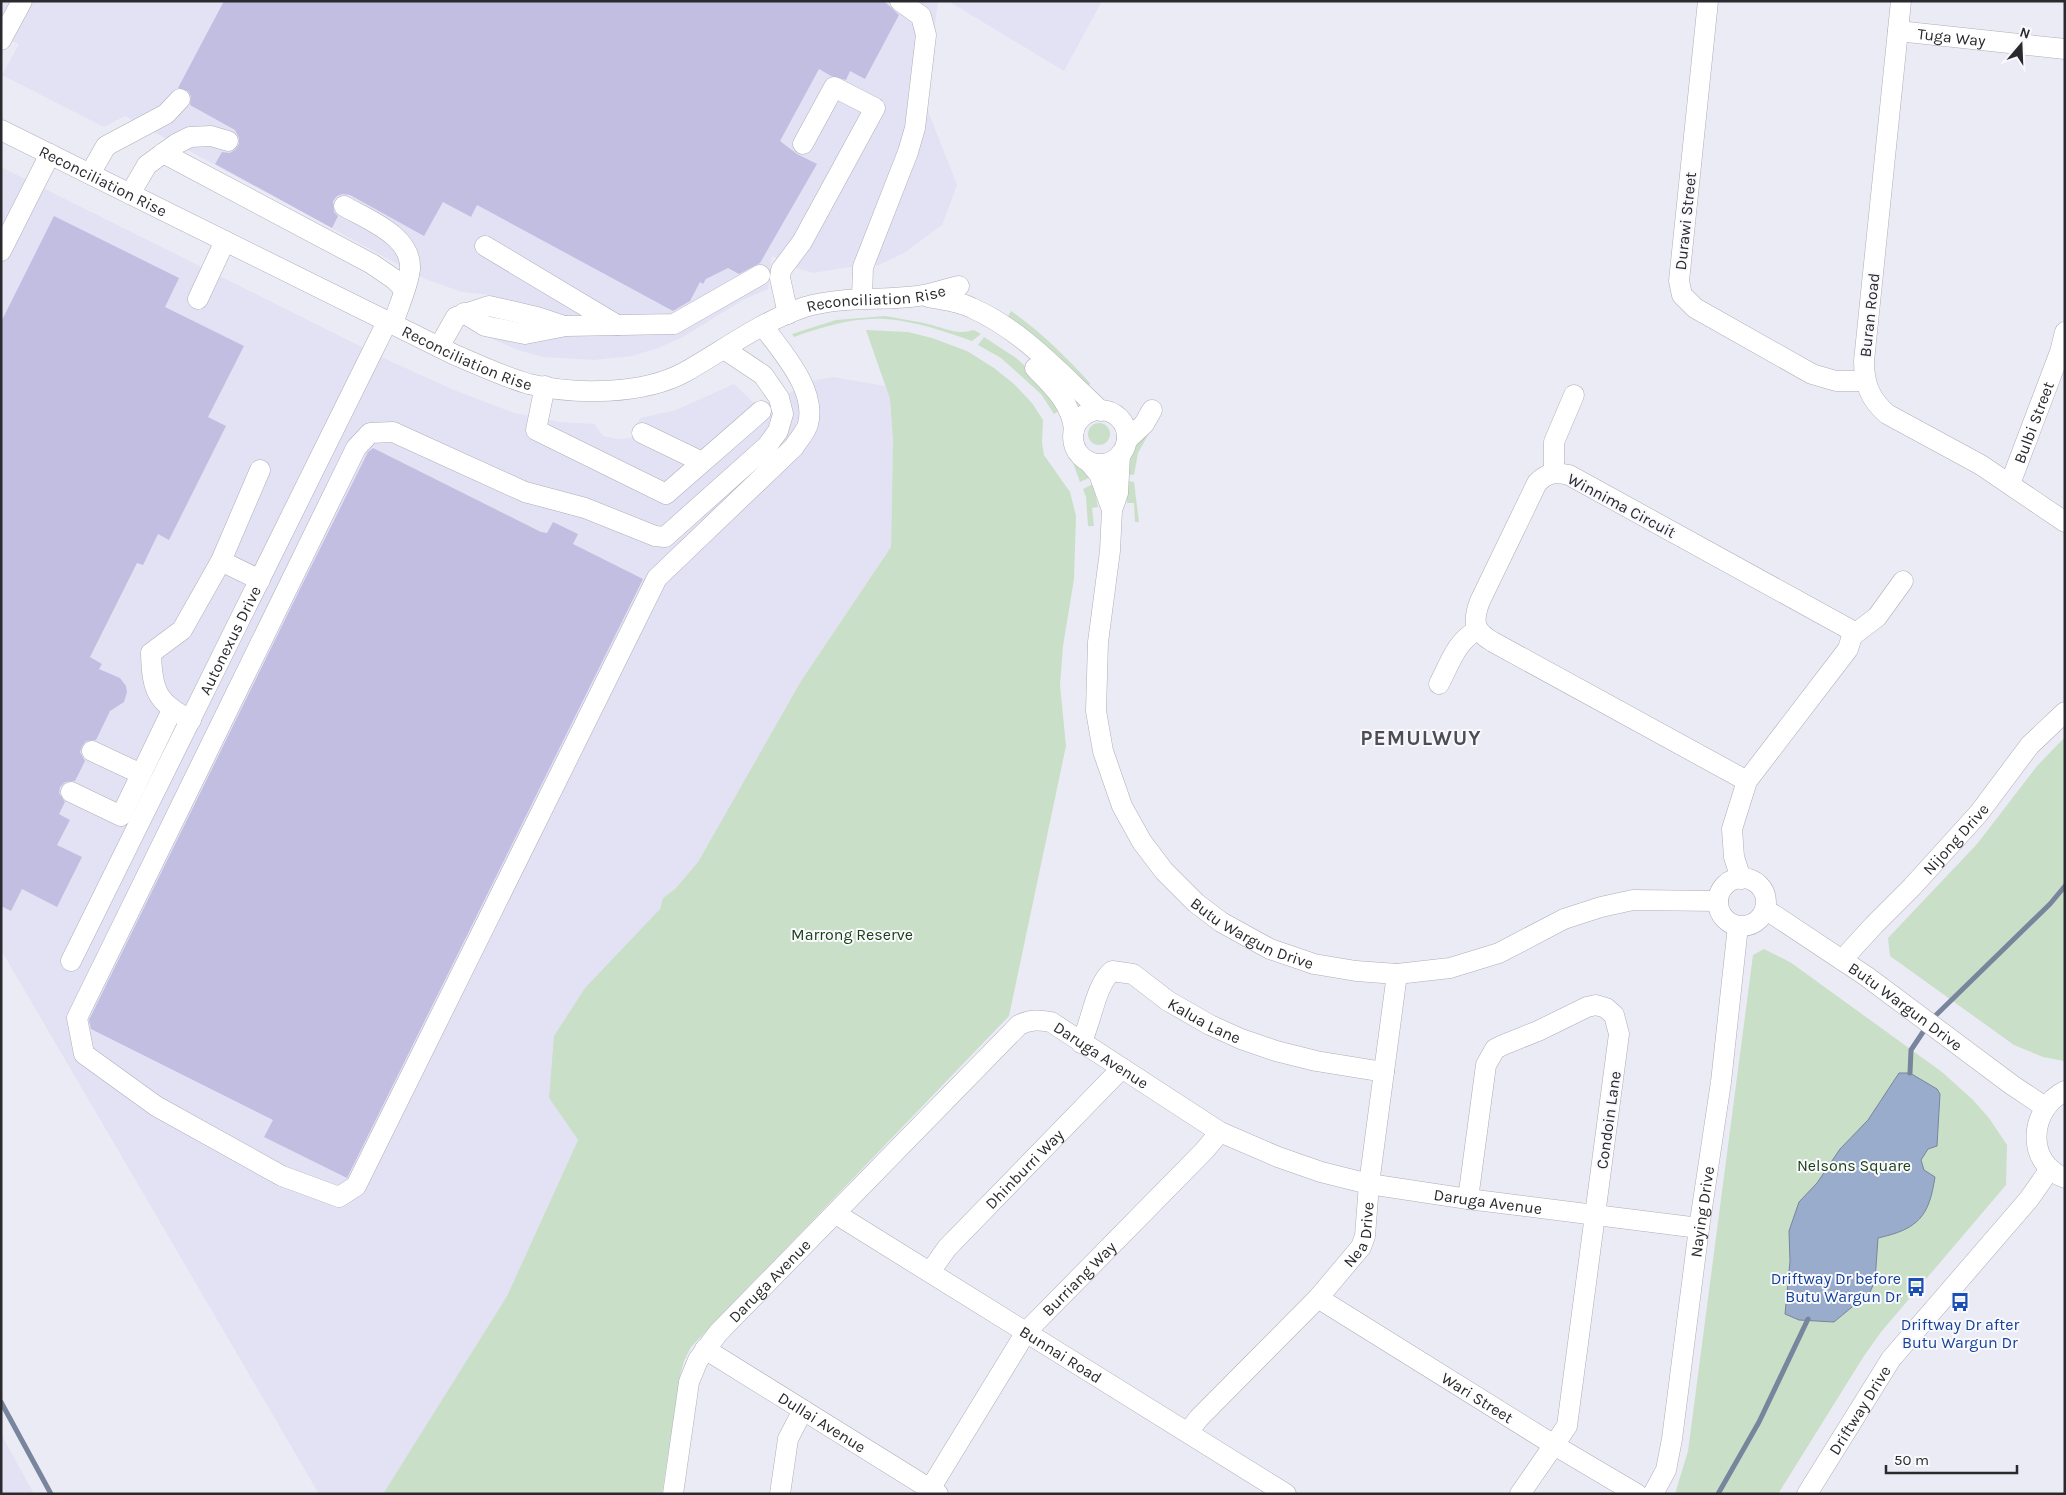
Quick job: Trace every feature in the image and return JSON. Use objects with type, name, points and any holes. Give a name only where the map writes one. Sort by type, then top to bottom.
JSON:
[{"type":"street","points":[[1,40],[22,1]]},
{"type":"street","points":[[862,298],[863,267],[908,152],[915,128],[926,35],[921,16],[900,1]]},
{"type":"street","name":"Durawi Street","points":[[1708,1],[1679,280],[1682,296],[1695,308],[1812,374],[1836,381],[1865,381]]},
{"type":"street","name":"Buran Road","points":[[1901,1],[1864,361],[1865,381],[1872,398],[1887,414],[1981,465],[2065,522]]},
{"type":"street","name":"Tuga Way","points":[[1898,31],[2065,49]]},
{"type":"street","points":[[788,314],[780,278],[781,270],[802,242],[875,108],[834,87],[803,144]]},
{"type":"street","points":[[90,174],[106,146],[166,114],[180,99]]},
{"type":"street","name":"Reconciliation Rise","points":[[1,130],[439,347],[489,370],[529,384],[574,391],[650,385],[683,373],[763,326],[806,307],[841,300],[918,296],[959,286]]},
{"type":"street","points":[[130,194],[147,165],[190,137],[211,136],[228,142]]},
{"type":"street","points":[[163,153],[372,264],[394,279],[404,289]]},
{"type":"street","points":[[1,251],[50,154]]},
{"type":"street","name":"Autonexus Drive","points":[[72,961],[260,580],[390,323],[404,289],[410,270],[409,256],[399,238],[344,206]]},
{"type":"street","points":[[198,299],[225,241]]},
{"type":"street","points":[[485,246],[617,325]]},
{"type":"street","points":[[439,347],[456,317],[489,306],[538,317],[566,326],[674,324],[760,275]]},
{"type":"street","points":[[918,296],[972,307],[998,322],[1026,342],[1109,414]]},
{"type":"street","name":"Butu Wargun Drive","points":[[918,296],[954,308],[1016,351],[1053,386],[1073,418],[1073,439],[1076,448],[1080,456],[1088,461],[1099,474],[1112,510]]},
{"type":"street","points":[[724,349],[763,375],[780,398],[782,414],[778,431],[767,446],[665,537],[655,536],[585,508],[525,492],[393,432],[370,433],[356,448],[77,1018],[84,1054],[156,1106],[282,1176],[339,1198],[356,1186],[658,578],[794,447],[808,425],[810,404],[804,386],[763,326]]},
{"type":"street","name":"Bulbi Street","points":[[2010,484],[2060,352],[2065,332]]},
{"type":"street","points":[[545,386],[536,430],[666,494],[761,411]]},
{"type":"street","points":[[1554,472],[1554,442],[1574,395]]},
{"type":"street","points":[[1074,430],[1078,422],[1092,412],[1109,414],[1152,410],[1144,424],[1124,447],[1105,464],[1096,464],[1088,461]]},
{"type":"street","name":"Butu Wargun Drive","points":[[1109,414],[1126,431],[1118,493],[1112,510],[1110,551],[1098,642],[1096,711],[1103,751],[1122,806],[1142,842],[1164,871],[1196,903],[1221,922],[1270,949],[1314,964],[1356,971],[1397,974],[1450,968],[1499,953],[1564,919],[1601,907],[1633,900],[1718,901]]},
{"type":"street","points":[[642,433],[702,462]]},
{"type":"street","points":[[191,720],[172,710],[157,695],[151,653],[182,630],[221,561],[260,470]]},
{"type":"street","name":"Winnima Circuit","points":[[1478,630],[1476,613],[1480,601],[1537,482],[1545,475],[1554,472],[1569,475],[1831,618],[1850,630],[1852,636]]},
{"type":"street","points":[[221,561],[260,580]]},
{"type":"street","points":[[1741,879],[1734,856],[1732,828],[1747,781],[1848,649],[1852,636],[1877,617],[1903,581]]},
{"type":"street","points":[[1440,684],[1457,646],[1466,637],[1478,630],[1494,642],[1747,781]]},
{"type":"street","points":[[71,792],[121,816],[172,710]]},
{"type":"street","name":"Nijong Drive","points":[[1842,960],[1979,813],[2030,745],[2065,712]]},
{"type":"street","points":[[92,750],[141,774]]},
{"type":"street","points":[[1741,879],[1750,880],[1763,891],[1766,900],[1765,909],[1761,917],[1747,926],[1738,926],[1730,923],[1723,917],[1719,910],[1718,901],[1720,892],[1725,885],[1733,880],[1741,879]]},
{"type":"street","name":"Butu Wargun Drive","points":[[1765,909],[1866,976],[2012,1085],[2045,1107]]},
{"type":"street","name":"Naying Drive","points":[[1653,1494],[1666,1470],[1672,1439],[1699,1228],[1721,1082],[1738,926]]},
{"type":"street","name":"Kalua Lane","points":[[1081,1043],[1089,1026],[1101,984],[1112,971],[1123,971],[1133,974],[1168,1001],[1210,1025],[1241,1038],[1276,1051],[1308,1059],[1384,1072]]},
{"type":"street","name":"Nea Drive","points":[[1188,1432],[1199,1418],[1318,1298],[1361,1247],[1366,1236],[1369,1184],[1397,974]]},
{"type":"street","name":"Condoin Lane","points":[[1468,1199],[1486,1065],[1495,1049],[1587,1007],[1596,1004],[1606,1008],[1614,1016],[1619,1034],[1567,1426],[1520,1494]]},
{"type":"street","name":"Daruga Avenue","points":[[673,1494],[689,1382],[702,1354],[718,1333],[1020,1025],[1028,1021],[1051,1022],[1220,1132],[1278,1157],[1321,1172],[1369,1184],[1468,1199],[1699,1228]]},
{"type":"street","name":"Dhinburri Way","points":[[930,1272],[947,1248],[1122,1068]]},
{"type":"street","points":[[2057,1174],[2042,1158],[2036,1139],[2038,1119],[2045,1107],[2053,1098],[2065,1092]]},
{"type":"street","name":"Burriang Way","points":[[928,1493],[1026,1332],[1197,1158],[1220,1132]]},
{"type":"street","name":"Driftway Drive","points":[[1807,1494],[1891,1359],[2029,1199],[2057,1174]]},
{"type":"street","name":"Bunnai Road","points":[[836,1214],[1286,1494]]},
{"type":"street","name":"Wari Street","points":[[1318,1298],[1554,1445],[1637,1494]]},
{"type":"street","name":"Dullai Avenue","points":[[702,1354],[928,1493]]},
{"type":"street","points":[[780,1494],[788,1439],[800,1416]]},
{"type":"shaded area","points":[[1,1],[938,1],[929,75],[928,111],[957,185],[942,225],[904,253],[879,265],[849,267],[813,273],[793,267],[772,256],[768,289],[743,300],[683,337],[658,348],[632,356],[594,360],[543,357],[518,350],[485,336],[491,295],[462,292],[425,279],[125,116],[104,127],[2,75],[19,44],[1,37]]},
{"type":"shaded area","points":[[948,1],[1102,1],[1064,71]]},
{"type":"shaded area","points":[[1,167],[390,361],[454,390],[514,413],[560,422],[594,424],[603,436],[617,439],[631,438],[640,418],[676,410],[734,384],[753,402],[757,402],[762,406],[816,380],[833,377],[885,386],[890,399],[893,441],[891,547],[801,681],[698,862],[675,889],[663,898],[660,908],[549,1098],[578,1140],[507,1296],[383,1494],[319,1494],[1,950]]},
{"type":"shaded area","points":[[1,1434],[34,1494],[1,1494]]},
{"type":"green space","points":[[1011,311],[1043,336],[1081,373],[1090,383],[1087,392],[1006,320]]},
{"type":"green space","points":[[885,316],[957,332],[974,330],[981,334],[972,341],[918,324],[896,320],[873,319],[838,324],[794,337],[792,334],[836,320]]},
{"type":"green space","name":"Marrong Reserve","points":[[866,330],[908,332],[932,338],[967,351],[994,368],[1014,384],[1032,403],[1043,420],[1042,443],[1044,455],[1070,492],[1076,516],[1074,579],[1063,646],[1060,685],[1066,746],[1009,1016],[691,1347],[684,1361],[680,1376],[662,1494],[383,1494],[507,1296],[578,1140],[549,1098],[554,1036],[585,988],[660,909],[663,898],[675,889],[698,862],[801,681],[891,547],[893,441],[890,399]]},
{"type":"green space","points":[[984,337],[1016,358],[1035,375],[1061,409],[1054,414],[1041,394],[1001,358],[978,345]]},
{"type":"green space","points":[[1095,423],[1103,423],[1110,430],[1110,438],[1103,445],[1095,445],[1088,438],[1088,430]]},
{"type":"green space","points":[[1145,433],[1148,435],[1138,453],[1134,475],[1126,474],[1134,450]]},
{"type":"green space","points":[[1069,452],[1080,463],[1091,477],[1080,482]]},
{"type":"green space","points":[[1127,481],[1134,482],[1139,522],[1135,522],[1134,503],[1127,503]]},
{"type":"green space","points":[[1093,484],[1098,507],[1092,508],[1094,526],[1088,526],[1086,497],[1083,489]]},
{"type":"green space","points":[[2065,737],[2064,1061],[2043,1057],[2014,1045],[1890,956],[1888,938],[1977,844],[2037,766]]},
{"type":"green space","name":"Nelsons Square","points":[[1764,949],[1790,962],[1942,1072],[1973,1100],[1989,1118],[2007,1145],[2006,1185],[1881,1332],[1778,1494],[1675,1494],[1688,1451],[1753,955]]},
{"type":"water","points":[[1899,1073],[1910,1073],[1937,1089],[1940,1094],[1937,1146],[1928,1149],[1921,1160],[1924,1170],[1935,1177],[1925,1212],[1912,1225],[1903,1230],[1878,1238],[1875,1281],[1870,1292],[1834,1322],[1799,1320],[1785,1314],[1790,1261],[1789,1231],[1799,1202],[1817,1183],[1840,1149],[1868,1120]]},
{"type":"building","points":[[224,1],[884,1],[899,15],[865,79],[850,71],[846,80],[831,76],[819,69],[780,141],[797,154],[817,164],[760,263],[739,274],[728,268],[706,279],[703,284],[700,282],[690,301],[673,311],[477,205],[471,217],[443,202],[424,236],[350,195],[343,194],[337,196],[333,201],[334,212],[338,216],[332,228],[215,164],[222,152],[230,153],[236,149],[239,144],[239,138],[235,130],[190,105],[191,96],[188,91],[178,88]]},
{"type":"building","points":[[54,216],[179,278],[165,307],[244,346],[208,417],[226,426],[169,540],[158,534],[143,565],[137,563],[90,657],[102,664],[99,669],[120,678],[126,686],[127,692],[124,702],[110,711],[96,740],[86,741],[82,746],[80,752],[85,761],[75,781],[65,782],[60,787],[59,793],[65,802],[59,814],[70,820],[57,845],[82,857],[57,907],[22,889],[11,911],[1,906],[1,322]]},
{"type":"building","points":[[373,448],[541,532],[547,533],[553,522],[578,534],[573,544],[643,579],[347,1178],[264,1137],[273,1120],[91,1029],[89,1020],[368,452]]},
{"type":"waterway","points":[[1932,1019],[2050,904],[2065,886]]},
{"type":"waterway","points":[[1910,1073],[1911,1050],[1927,1026]]},
{"type":"waterway","points":[[1718,1494],[1759,1422],[1808,1319]]},
{"type":"waterway","points":[[1,1402],[51,1494]]},
{"type":"place","name":"Driftway Dr before Butu Wargun Dr","points":[[1916,1287]]},
{"type":"place","name":"Driftway Dr after Butu Wargun Dr","points":[[1960,1302]]},
{"type":"district","name":"PEMULWUY","points":[[1421,738]]}]
